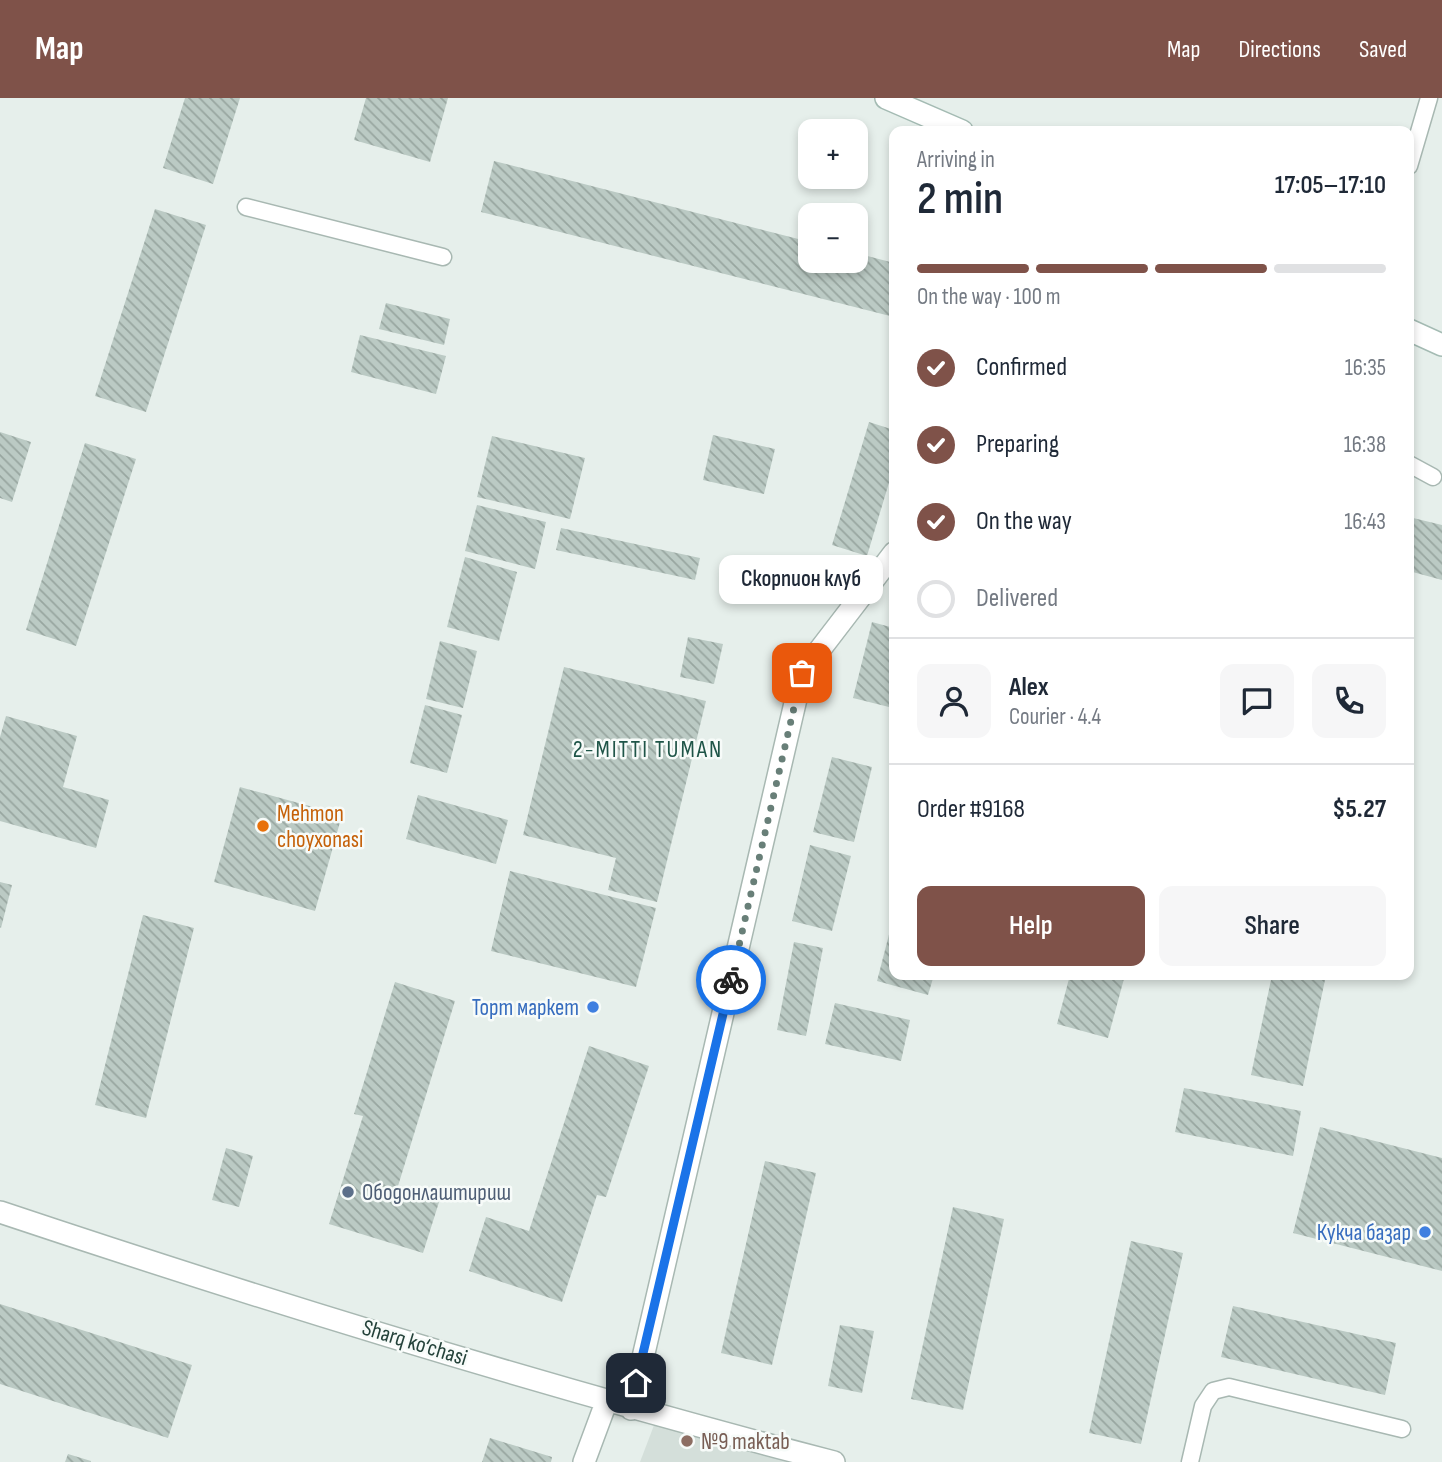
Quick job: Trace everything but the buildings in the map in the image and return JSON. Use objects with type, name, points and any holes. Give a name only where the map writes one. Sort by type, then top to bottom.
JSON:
[{"type":"street","points":[[886,98],[950,126]]},
{"type":"street","points":[[1414,332],[1442,345]]},
{"type":"street","points":[[631,1409],[802,673],[889,560]]},
{"type":"street","name":"Sharq ko‘chasi","points":[[0,1212],[158,1264],[631,1409],[834,1462]]},
{"type":"street","points":[[584,1462],[607,1401]]},
{"type":"lane","points":[[1414,149],[1429,98]]},
{"type":"lane","points":[[246,206],[443,257]]},
{"type":"lane","points":[[1414,467],[1433,477]]},
{"type":"lane","points":[[1190,1462],[1203,1406],[1213,1391],[1229,1387],[1402,1429]]},
{"type":"shaded area","name":"№9 maktab","points":[[656,1420],[795,1462],[640,1462]]},
{"type":"way so far","points":[[731,980],[802,673]]},
{"type":"place","name":"Скорпион клуб","points":[[802,673]]},
{"type":"place","name":"Mehmon choyxonasi","points":[[263,826]]},
{"type":"place","name":"Торт маркет","points":[[593,1007]]},
{"type":"place","name":"Ободонлаштириш","points":[[348,1192]]},
{"type":"place","name":"Кукча базар","points":[[1425,1232]]},
{"type":"place","name":"№9 maktab","points":[[687,1441]]},
{"type":"district","name":"2-MITTI TUMAN","points":[[648,749]]},
{"type":"route","points":[[636,1383],[731,980]]}]
